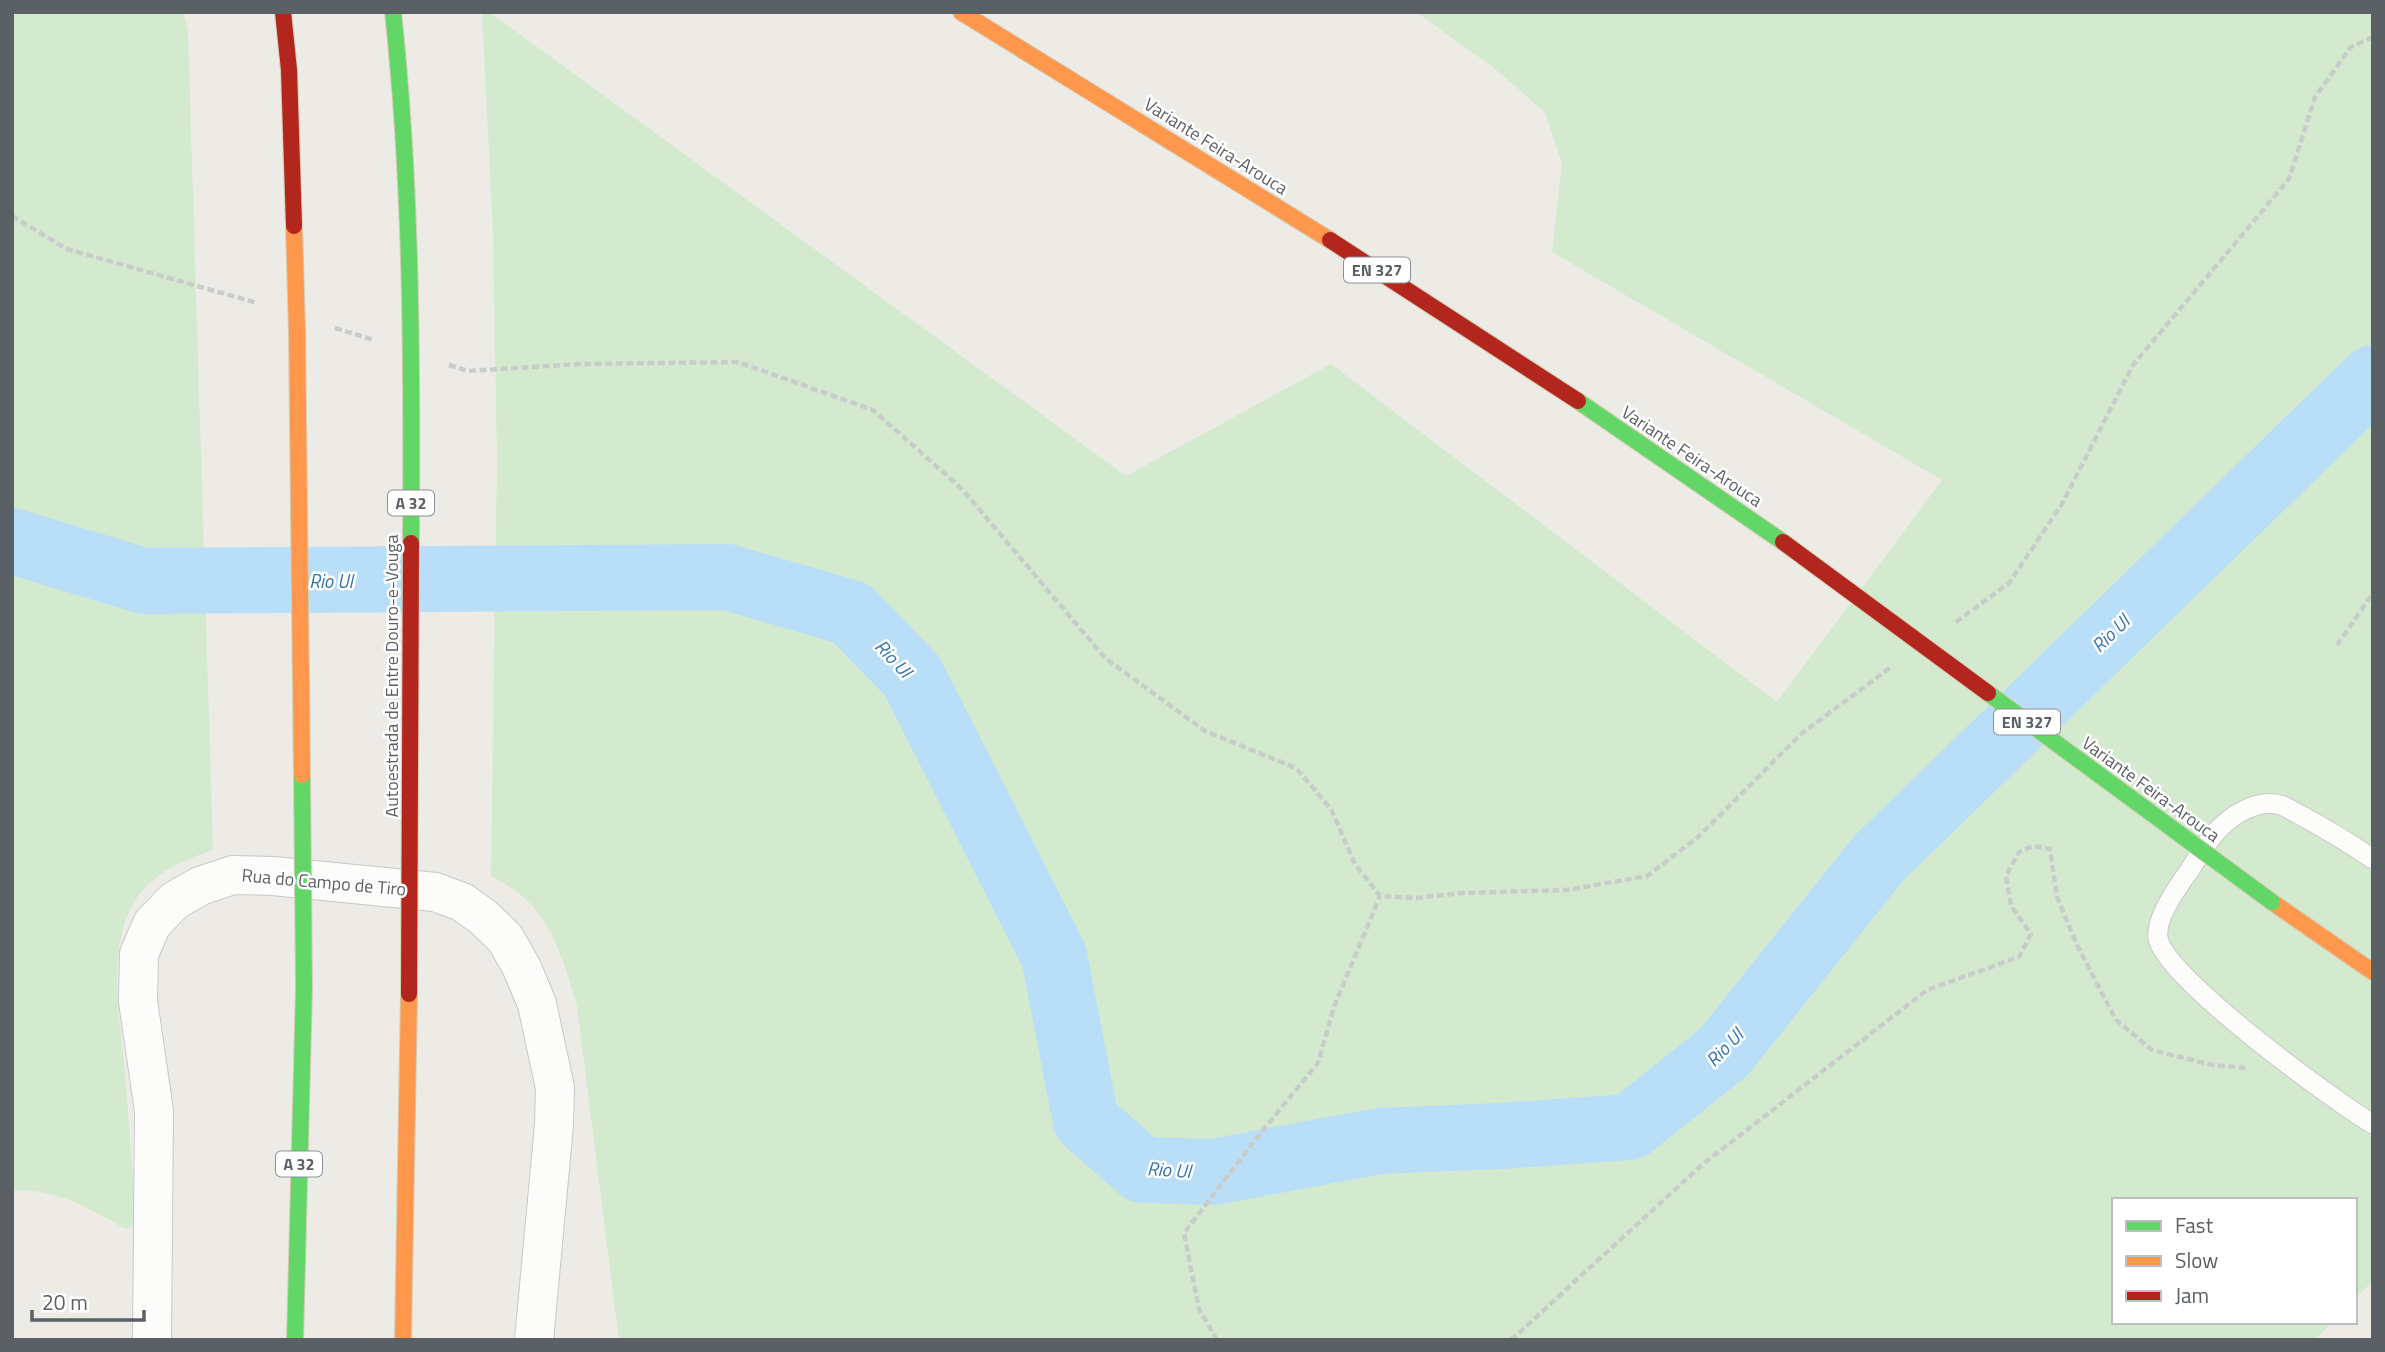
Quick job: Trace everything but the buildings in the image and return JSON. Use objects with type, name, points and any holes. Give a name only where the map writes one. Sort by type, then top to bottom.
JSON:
[{"type":"main road","name":"A 32","points":[[283,12],[289,70],[297,331],[304,988],[295,1340]]},
{"type":"main road","name":"Autoestrada de Entre Douro-e-Vouga","points":[[393,12],[398,59],[412,329],[409,994],[403,1340]]},
{"type":"main road","name":"Variante Feira-Arouca","points":[[961,12],[1154,128],[1558,388],[1783,542],[2272,902],[2373,972]]},
{"type":"street","name":"Rua do Campo de Tiro","points":[[152,1340],[154,1111],[138,1001],[139,954],[152,924],[174,901],[200,886],[233,875],[273,876],[435,892],[462,902],[505,938],[522,968],[537,1004],[555,1088],[555,1125],[534,1340]]},
{"type":"lane","points":[[2373,859],[2326,829],[2280,805],[2258,805],[2238,813],[2221,827],[2174,892],[2163,915],[2158,938],[2170,961],[2201,991],[2314,1085],[2373,1124]]},
{"type":"path","points":[[1948,627],[2010,583],[2062,504],[2133,365],[2289,178],[2315,97],[2351,47],[2373,37]]},
{"type":"path","points":[[12,216],[67,249],[264,305]]},
{"type":"path","points":[[327,325],[378,342]]},
{"type":"path","points":[[442,362],[468,371],[580,364],[738,362],[873,411],[962,489],[1105,658],[1205,731],[1296,768],[1331,809],[1355,864],[1380,895],[1416,898],[1462,893],[1567,890],[1647,876],[1697,838],[1801,734],[1899,662]]},
{"type":"path","points":[[2337,645],[2373,593]]},
{"type":"path","points":[[1511,1340],[1703,1164],[1905,1006],[1927,990],[2019,957],[2031,933],[2011,906],[2006,876],[2019,852],[2033,846],[2050,849],[2057,897],[2077,944],[2116,1020],[2152,1050],[2211,1065],[2249,1068]]},
{"type":"path","points":[[1217,1340],[1199,1309],[1184,1233],[1318,1063],[1334,1007],[1380,895]]},
{"type":"green space","points":[[12,12],[183,12],[188,32],[213,850],[178,864],[147,885],[132,906],[119,945],[117,988],[136,1218],[136,1223],[129,1228],[56,1196],[42,1192],[12,1191]]},
{"type":"green space","points":[[482,12],[489,12],[1126,476],[1331,364],[1777,702],[1942,480],[1552,252],[1562,163],[1545,112],[1494,68],[1416,12],[2373,12],[2373,1281],[2357,1296],[2357,1198],[2112,1198],[2112,1324],[2330,1324],[2315,1340],[619,1340],[577,1006],[557,946],[542,918],[520,894],[491,876],[497,460],[493,233]]},
{"type":"waterway","name":"Rio Ul","points":[[12,541],[144,581],[727,577],[851,613],[912,676],[1054,956],[1086,1121],[1142,1170],[1213,1172],[1379,1141],[1630,1127],[1724,1052],[1878,859],[2373,378]]},
{"type":"traffic: fast","points":[[393,12],[407,211],[411,344],[411,543]]},
{"type":"traffic: fast","points":[[1578,401],[1783,542]]},
{"type":"traffic: fast","points":[[1988,693],[2272,902]]},
{"type":"traffic: fast","points":[[302,775],[304,988]]},
{"type":"traffic: fast","points":[[295,1340],[304,988]]},
{"type":"traffic: slow","points":[[961,12],[1330,240]]},
{"type":"traffic: slow","points":[[294,226],[302,775]]},
{"type":"traffic: slow","points":[[2272,902],[2373,972]]},
{"type":"traffic: slow","points":[[403,1340],[409,994]]},
{"type":"traffic: jam","points":[[283,12],[289,70],[294,226]]},
{"type":"traffic: jam","points":[[1330,240],[1578,401]]},
{"type":"traffic: jam","points":[[1783,542],[1988,693]]},
{"type":"traffic: jam","points":[[409,994],[411,543]]}]
